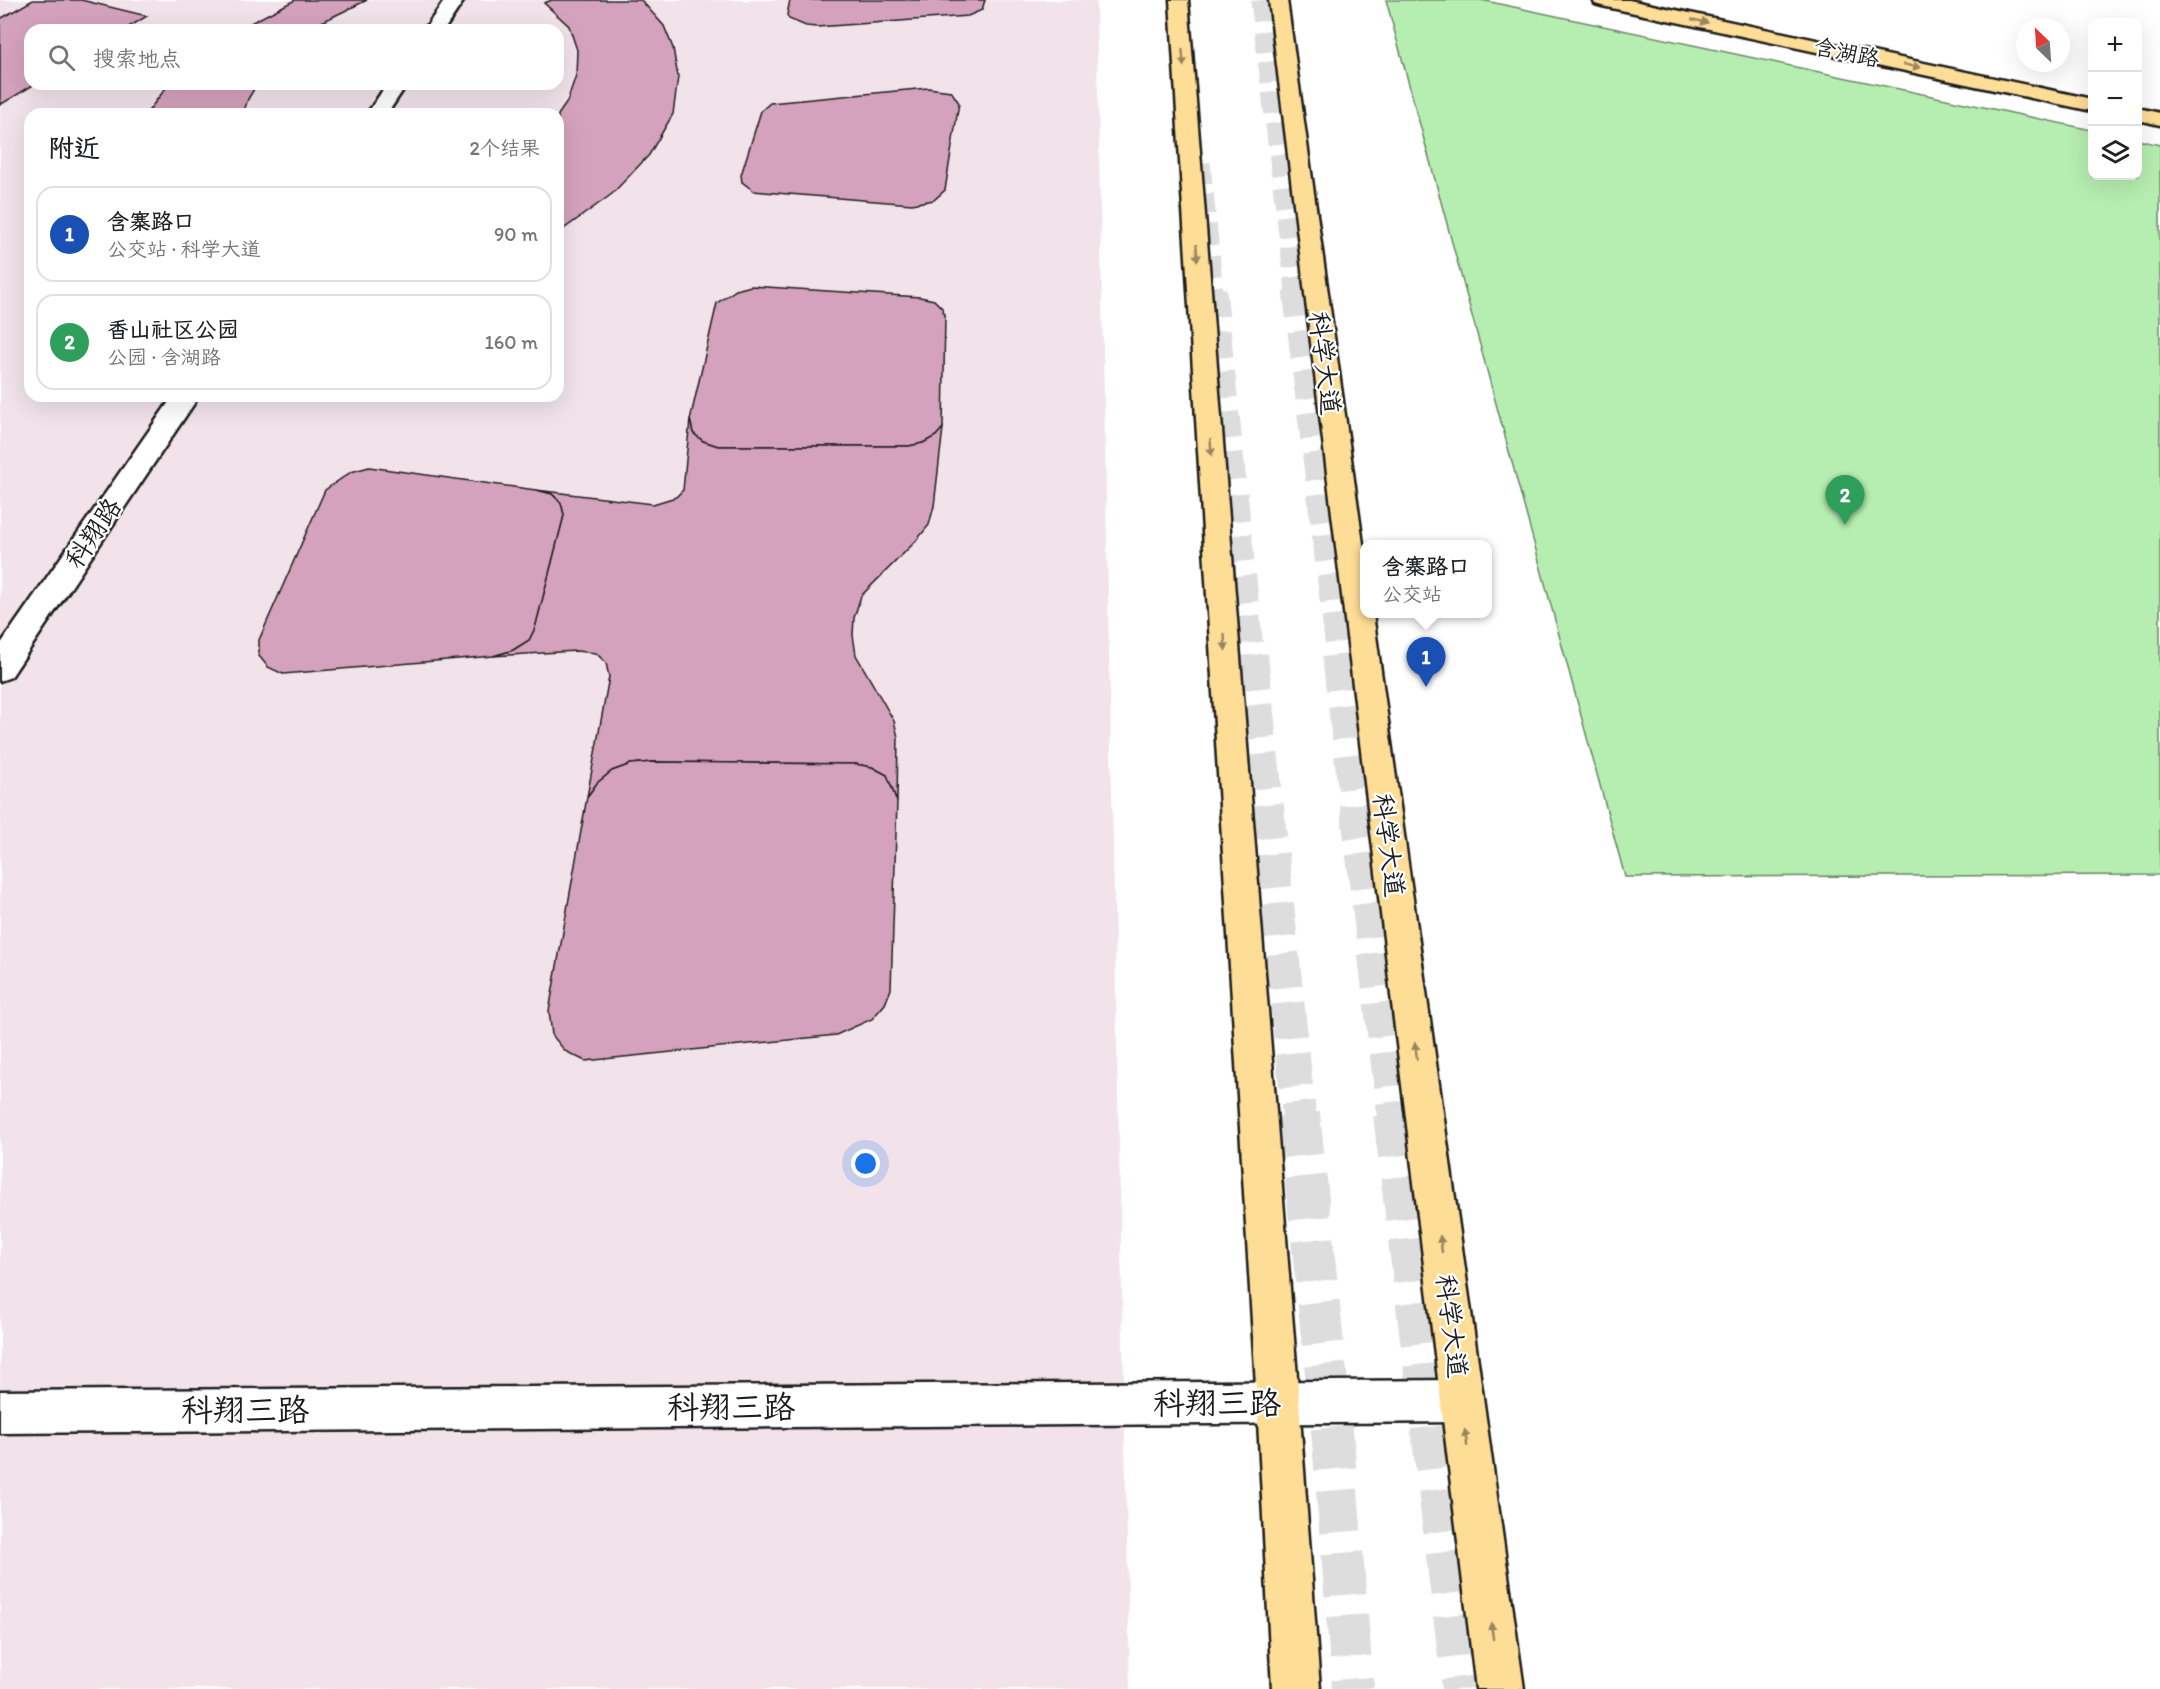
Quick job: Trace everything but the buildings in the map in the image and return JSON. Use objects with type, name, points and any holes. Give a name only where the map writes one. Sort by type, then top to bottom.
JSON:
[{"type":"main road","points":[[1179,0],[1278,1402],[1296,1689]]},
{"type":"main road","name":"科学大道","points":[[1278,0],[1500,1689]]},
{"type":"main road","name":"含湖路","points":[[1602,0],[2088,104]]},
{"type":"main road","points":[[1692,0],[1726,7]]},
{"type":"main road","points":[[2142,115],[2160,119]]},
{"type":"street","points":[[438,24],[454,0]]},
{"type":"street","points":[[381,108],[394,90]]},
{"type":"street","name":"科翔路","points":[[0,669],[182,402]]},
{"type":"street","name":"科翔三路","points":[[0,1412],[1462,1401]]},
{"type":"shaded area","points":[[0,0],[1096,0],[1130,1689],[0,1689]]},
{"type":"green space","points":[[1386,0],[1481,0],[2088,129],[2088,180],[2142,180],[2142,141],[2160,145],[2160,875],[1625,877]]},
{"type":"tunnel","points":[[1261,0],[1296,292]]},
{"type":"tunnel","points":[[1200,163],[1213,292]]},
{"type":"tunnel","points":[[1213,290],[1251,657]]},
{"type":"tunnel","points":[[1296,290],[1340,657]]},
{"type":"tunnel","points":[[1251,655],[1299,1115]]},
{"type":"tunnel","points":[[1339,655],[1394,1115]]},
{"type":"tunnel","points":[[1299,1114],[1333,1441],[1353,1689]]},
{"type":"tunnel","points":[[1394,1114],[1463,1689]]},
{"type":"place","name":"香山社区公园","points":[[1845,525]]},
{"type":"place","name":"含寨路口","points":[[1426,687]]}]
